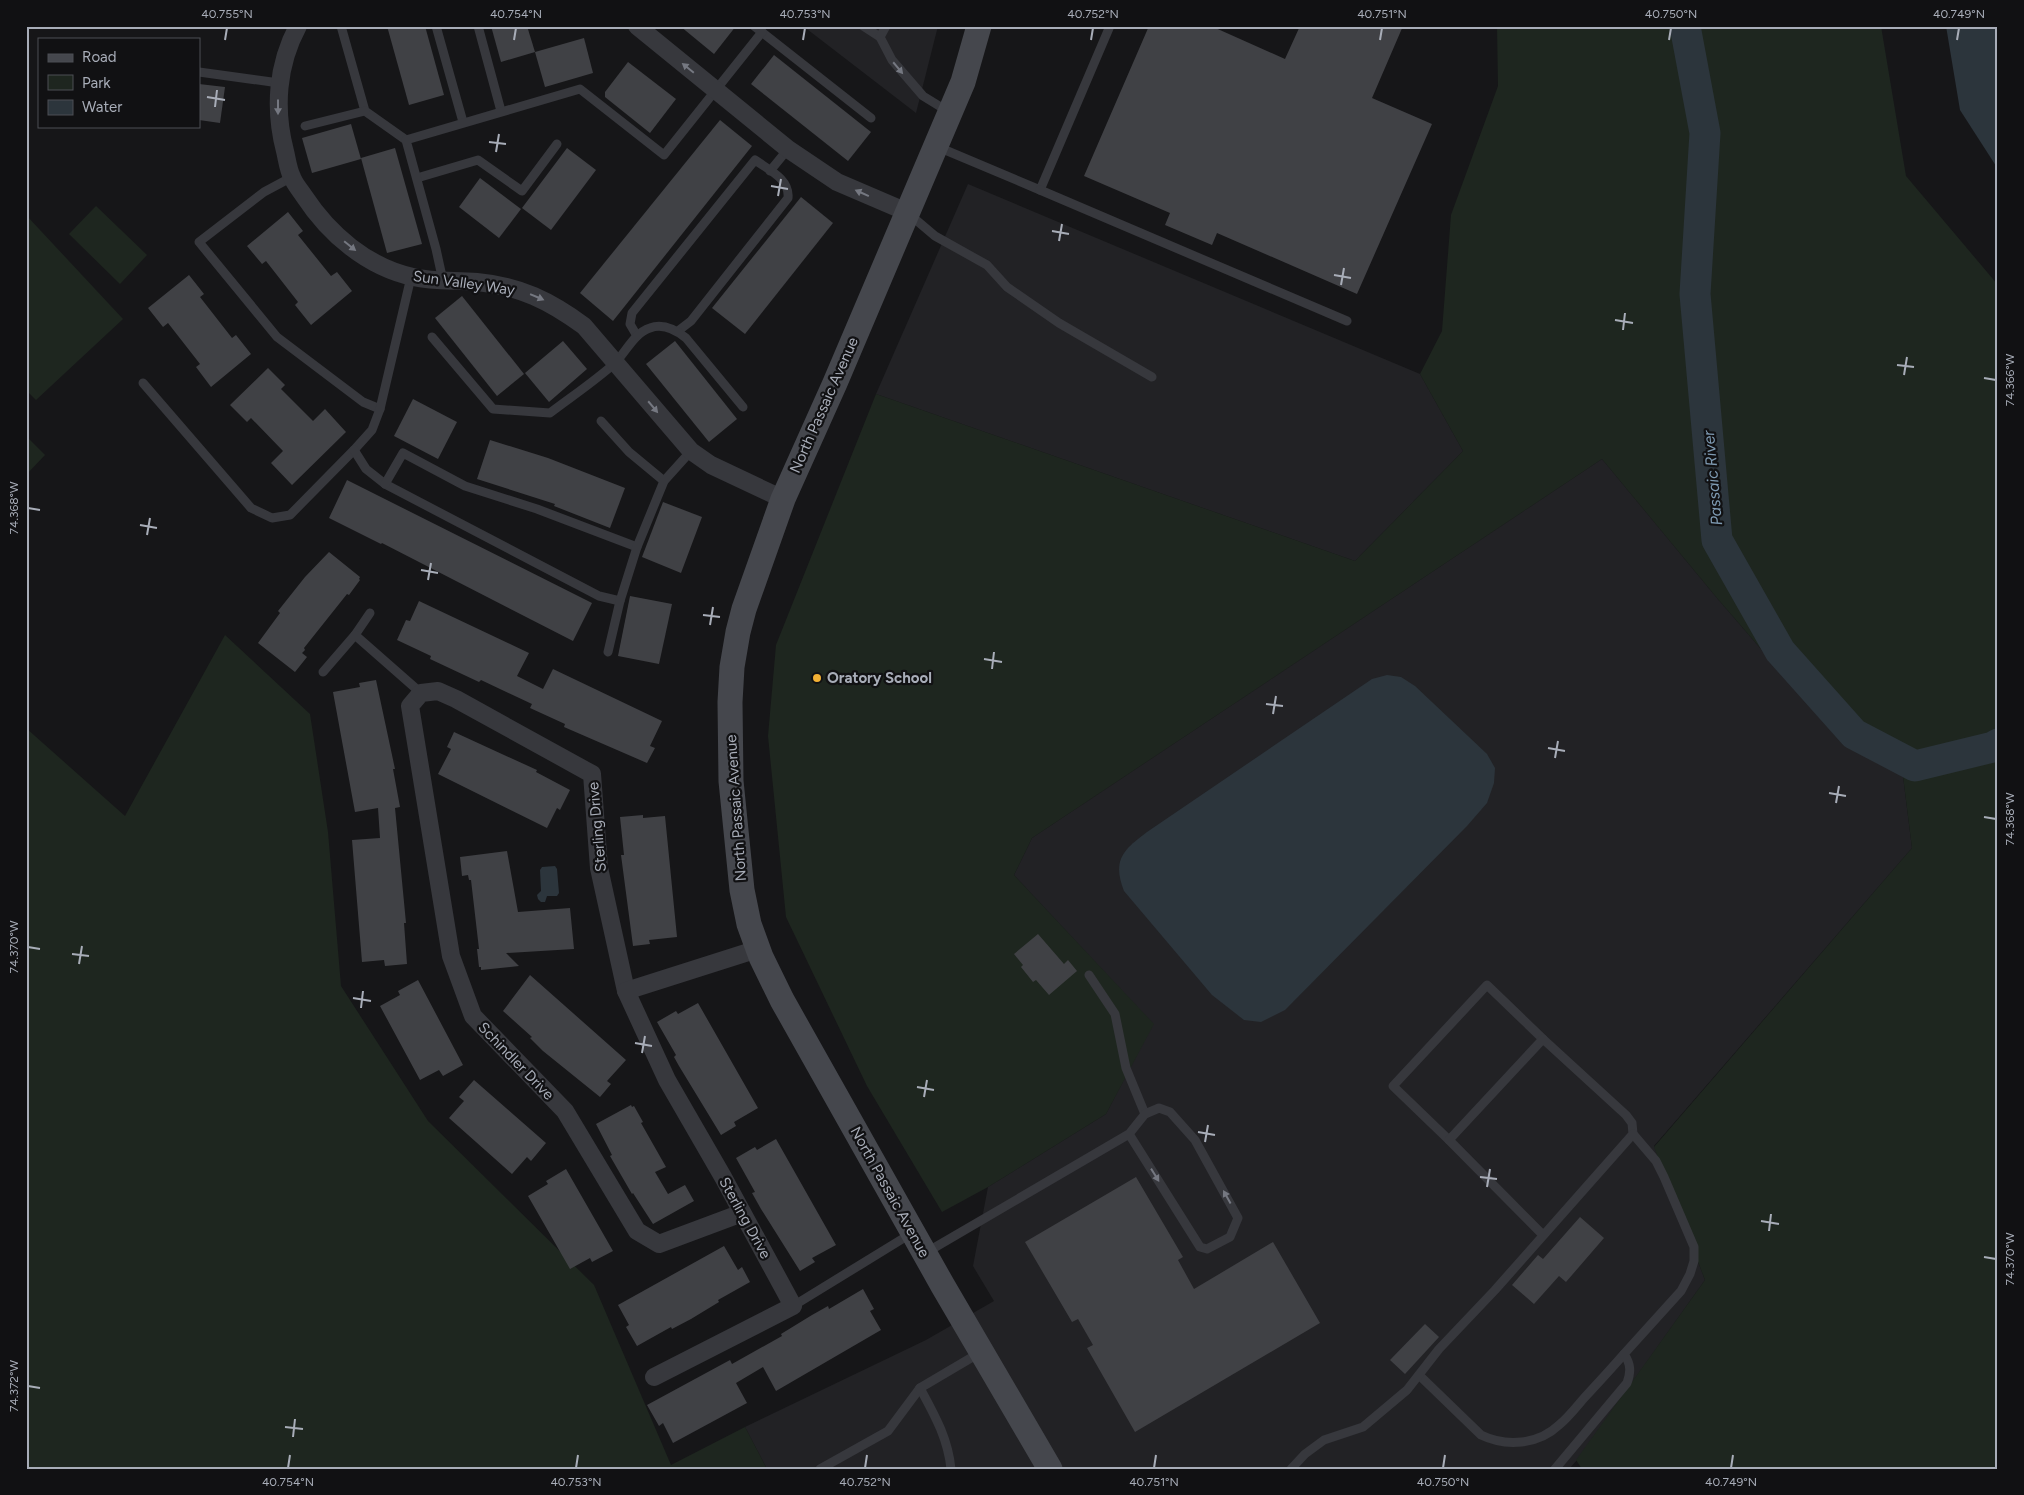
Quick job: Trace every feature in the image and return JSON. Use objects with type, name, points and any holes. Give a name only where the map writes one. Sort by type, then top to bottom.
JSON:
[{"type":"main road","name":"North Passaic Avenue","points":[[979,26],[963,82],[783,499],[744,609],[732,667],[730,702],[731,780],[742,890],[758,949],[782,1000],[925,1254],[1050,1469]]},
{"type":"street","name":"Sun Valley Way","points":[[298,26],[290,41],[279,83],[278,110],[282,140],[292,177],[330,230],[366,259],[412,277],[496,285],[537,296],[562,310],[584,326],[691,451],[711,465],[783,499]]},
{"type":"street","points":[[636,26],[788,149],[837,182],[907,212]]},
{"type":"street","name":"Sterling Drive","points":[[430,692],[480,712],[592,774],[599,868],[626,991],[667,1080],[793,1306]]},
{"type":"street","name":"Schindler Drive","points":[[430,692],[410,706],[450,956],[473,1016],[565,1111],[637,1231],[659,1244],[742,1213]]},
{"type":"street","points":[[626,991],[758,949]]},
{"type":"street","points":[[654,1377],[793,1306]]},
{"type":"lane","points":[[340,26],[365,111],[406,140],[436,248],[443,281]]},
{"type":"lane","points":[[436,26],[463,122]]},
{"type":"lane","points":[[478,26],[501,111]]},
{"type":"lane","points":[[863,26],[880,37],[892,60],[923,96],[950,113]]},
{"type":"lane","points":[[880,37],[886,26]]},
{"type":"lane","points":[[1040,190],[1110,26]]},
{"type":"lane","points":[[406,140],[580,89],[664,155],[716,90],[758,29],[871,118]]},
{"type":"lane","points":[[200,72],[279,83]]},
{"type":"lane","points":[[305,126],[365,111]]},
{"type":"lane","points":[[417,178],[478,160],[522,191],[557,144]]},
{"type":"lane","points":[[936,146],[1347,321]]},
{"type":"lane","points":[[770,171],[788,149]]},
{"type":"lane","points":[[637,336],[630,324],[632,313],[755,160],[785,183],[789,190],[788,198],[690,321],[678,331]]},
{"type":"lane","points":[[292,177],[264,192],[199,242],[277,337],[363,402],[380,409]]},
{"type":"lane","points":[[907,212],[935,236],[987,265],[1007,287],[1059,323],[1152,377]]},
{"type":"lane","points":[[143,383],[251,508],[272,518],[290,515],[372,430],[380,409],[412,277]]},
{"type":"lane","points":[[432,337],[493,409],[550,413],[615,362],[637,336],[649,328],[661,326],[678,331],[686,338],[743,407]]},
{"type":"lane","points":[[600,421],[629,452],[664,481]]},
{"type":"lane","points":[[354,450],[366,469],[385,484],[598,596],[620,601]]},
{"type":"lane","points":[[608,652],[620,601],[637,547],[664,481],[691,451]]},
{"type":"lane","points":[[385,484],[403,453],[465,486],[537,509],[637,547]]},
{"type":"lane","points":[[323,672],[355,635],[370,612]]},
{"type":"lane","points":[[355,635],[430,692]]},
{"type":"lane","points":[[1089,975],[1115,1014],[1126,1068],[1145,1114]]},
{"type":"lane","points":[[1419,1375],[1480,1435],[1493,1441],[1510,1443],[1527,1442],[1544,1436],[1559,1426],[1681,1291],[1694,1261],[1694,1247],[1664,1177],[1656,1161],[1633,1134],[1632,1123],[1626,1115],[1487,985],[1393,1086],[1543,1235]]},
{"type":"lane","points":[[1448,1140],[1543,1039]]},
{"type":"lane","points":[[925,1254],[1129,1134],[1145,1114],[1159,1108],[1170,1112],[1195,1140],[1238,1218],[1230,1237],[1207,1249],[1200,1247],[1129,1134]]},
{"type":"lane","points":[[1292,1469],[1305,1454],[1324,1440],[1363,1427],[1407,1390],[1439,1349],[1470,1318],[1633,1134]]},
{"type":"lane","points":[[793,1306],[913,1232]]},
{"type":"lane","points":[[820,1469],[888,1431],[920,1388],[981,1352]]},
{"type":"lane","points":[[1554,1469],[1627,1383],[1630,1367],[1624,1354]]},
{"type":"lane","points":[[920,1388],[942,1429],[950,1455],[951,1469]]},
{"type":"shaded area","points":[[803,26],[938,26],[916,113]]},
{"type":"shaded area","points":[[968,184],[1420,374],[1463,451],[1355,561],[876,394]]},
{"type":"shaded area","points":[[1602,459],[1717,598],[1838,738],[1903,776],[1912,848],[1654,1146],[1705,1280],[1577,1460],[1569,1469],[767,1469],[745,1427],[926,1340],[994,1301],[973,1266],[988,1187],[1106,1114],[1153,1024],[1014,875],[1032,838]]},
{"type":"green space","points":[[1497,26],[1881,26],[1906,176],[1998,285],[1998,1469],[1582,1469],[1576,1460],[1705,1280],[1654,1147],[1912,848],[1903,776],[1838,738],[1717,598],[1602,459],[1032,838],[1014,875],[1154,1024],[1106,1114],[988,1187],[942,1212],[867,1086],[786,917],[768,736],[776,645],[876,394],[1355,561],[1463,451],[1420,374],[1442,331],[1451,215],[1498,86]]},
{"type":"green space","points":[[96,206],[147,255],[120,284],[69,234]]},
{"type":"green space","points":[[26,215],[123,319],[36,400],[26,390]]},
{"type":"green space","points":[[26,436],[45,455],[26,475]]},
{"type":"green space","points":[[225,635],[310,714],[328,832],[341,986],[428,1121],[594,1285],[671,1465],[745,1427],[767,1469],[26,1469],[26,728],[125,816]]},
{"type":"water","points":[[1946,26],[1998,26],[1998,169],[1960,110]]},
{"type":"water","points":[[1387,675],[1401,677],[1415,686],[1487,754],[1495,768],[1494,783],[1487,803],[1467,826],[1285,1010],[1261,1022],[1244,1020],[1212,995],[1124,891],[1119,871],[1122,857],[1132,844],[1147,832],[1372,679]]},
{"type":"water","points":[[555,866],[557,869],[559,893],[557,896],[547,896],[545,902],[541,902],[537,895],[541,891],[540,870],[542,867]]},
{"type":"building","points":[[387,26],[425,26],[444,95],[409,105]]},
{"type":"building","points":[[491,26],[527,26],[535,52],[501,62]]},
{"type":"building","points":[[680,26],[736,26],[714,54]]},
{"type":"building","points":[[1149,26],[1211,26],[1285,59],[1300,26],[1403,26],[1372,98],[1432,124],[1357,294],[1217,233],[1212,245],[1165,225],[1170,213],[1084,176]]},
{"type":"building","points":[[584,38],[593,73],[545,87],[535,52]]},
{"type":"building","points":[[774,55],[871,132],[848,161],[751,84]]},
{"type":"building","points":[[628,62],[676,99],[650,133],[605,97],[605,92]]},
{"type":"building","points":[[200,84],[225,87],[220,123],[200,120]]},
{"type":"building","points":[[720,120],[752,146],[613,321],[580,293]]},
{"type":"building","points":[[351,124],[361,159],[312,173],[302,138]]},
{"type":"building","points":[[395,148],[422,244],[387,253],[361,158]]},
{"type":"building","points":[[567,148],[596,170],[551,230],[522,208]]},
{"type":"building","points":[[480,178],[521,209],[499,238],[459,207]]},
{"type":"building","points":[[801,197],[833,223],[745,334],[712,308]]},
{"type":"building","points":[[288,212],[303,231],[298,235],[331,276],[337,272],[352,291],[311,325],[295,305],[298,302],[266,261],[262,264],[247,246]]},
{"type":"building","points":[[189,275],[204,294],[200,297],[232,338],[236,335],[251,354],[211,387],[196,367],[200,364],[168,323],[163,327],[148,308]]},
{"type":"building","points":[[462,296],[524,374],[497,396],[435,318]]},
{"type":"building","points":[[563,341],[587,369],[549,402],[525,373]]},
{"type":"building","points":[[675,341],[737,419],[709,442],[646,364]]},
{"type":"building","points":[[268,368],[285,385],[281,389],[313,421],[325,409],[346,432],[292,485],[271,463],[283,451],[251,418],[247,422],[230,405]]},
{"type":"building","points":[[413,399],[457,422],[438,459],[394,436]]},
{"type":"building","points":[[490,440],[548,458],[625,488],[610,528],[554,506],[555,504],[477,479]]},
{"type":"building","points":[[347,480],[592,603],[573,641],[382,543],[329,518]]},
{"type":"building","points":[[663,502],[702,517],[681,573],[642,557]]},
{"type":"building","points":[[329,552],[360,577],[360,580],[304,648],[305,650],[302,653],[307,657],[295,672],[258,643],[280,613],[278,611],[305,577]]},
{"type":"building","points":[[630,596],[672,604],[659,664],[618,656]]},
{"type":"building","points":[[419,601],[529,653],[517,676],[543,689],[553,669],[662,721],[650,746],[655,748],[647,763],[564,727],[565,724],[530,708],[532,704],[430,659],[431,656],[397,640],[406,620],[410,621]]},
{"type":"building","points":[[376,680],[395,769],[393,769],[400,807],[395,808],[406,923],[404,923],[407,964],[385,966],[384,960],[362,962],[352,840],[380,838],[378,808],[355,812],[333,692],[360,687],[359,683]]},
{"type":"building","points":[[454,732],[537,770],[536,772],[570,790],[560,810],[557,808],[547,828],[438,774],[451,749],[447,747]]},
{"type":"building","points":[[643,815],[643,818],[665,816],[677,937],[649,940],[650,944],[633,946],[621,855],[624,855],[620,817]]},
{"type":"building","points":[[507,851],[518,912],[570,908],[574,949],[506,953],[519,966],[481,970],[477,949],[479,949],[471,880],[469,880],[468,875],[462,876],[460,857]]},
{"type":"building","points":[[1038,934],[1064,964],[1068,960],[1077,971],[1049,995],[1036,980],[1033,982],[1021,967],[1023,965],[1014,954]]},
{"type":"building","points":[[530,975],[626,1060],[607,1081],[611,1084],[600,1097],[543,1051],[530,1038],[532,1037],[503,1011]]},
{"type":"building","points":[[418,980],[463,1065],[443,1076],[439,1070],[420,1080],[380,1006],[400,995],[398,991]]},
{"type":"building","points":[[698,1003],[758,1108],[734,1122],[736,1126],[721,1135],[679,1066],[674,1057],[676,1055],[657,1022],[676,1011],[678,1014]]},
{"type":"building","points":[[474,1080],[546,1143],[531,1161],[527,1157],[512,1174],[449,1118],[464,1101],[459,1097]]},
{"type":"building","points":[[631,1105],[632,1107],[634,1106],[643,1122],[641,1123],[666,1167],[655,1172],[668,1194],[685,1185],[694,1201],[653,1224],[632,1194],[610,1156],[612,1155],[596,1124]]},
{"type":"building","points":[[776,1139],[836,1245],[812,1258],[815,1262],[800,1271],[761,1209],[752,1193],[755,1192],[736,1158],[755,1147],[757,1150]]},
{"type":"building","points":[[566,1169],[613,1251],[592,1262],[590,1258],[570,1269],[528,1196],[548,1184],[546,1181]]},
{"type":"building","points":[[1136,1177],[1183,1257],[1178,1260],[1194,1289],[1273,1242],[1320,1323],[1135,1432],[1087,1348],[1093,1345],[1078,1319],[1072,1322],[1025,1242]]},
{"type":"building","points":[[1580,1217],[1604,1238],[1566,1282],[1559,1276],[1534,1304],[1512,1285],[1538,1255],[1543,1259]]},
{"type":"building","points":[[724,1246],[738,1270],[742,1267],[750,1282],[718,1300],[719,1302],[691,1319],[672,1329],[671,1327],[637,1346],[626,1327],[629,1325],[618,1305]]},
{"type":"building","points":[[863,1289],[874,1309],[870,1311],[881,1330],[776,1391],[763,1367],[736,1383],[747,1403],[673,1443],[663,1423],[659,1426],[647,1405],[730,1360],[732,1364],[782,1336],[781,1334],[812,1315],[828,1306],[829,1309]]},
{"type":"building","points":[[1425,1324],[1439,1337],[1405,1374],[1390,1360]]},
{"type":"waterway","name":"Passaic River","points":[[1685,26],[1705,133],[1695,294],[1717,540],[1780,651],[1854,734],[1915,766],[1993,747],[1998,744]]},
{"type":"place","name":"Oratory School","points":[[817,678]]}]
